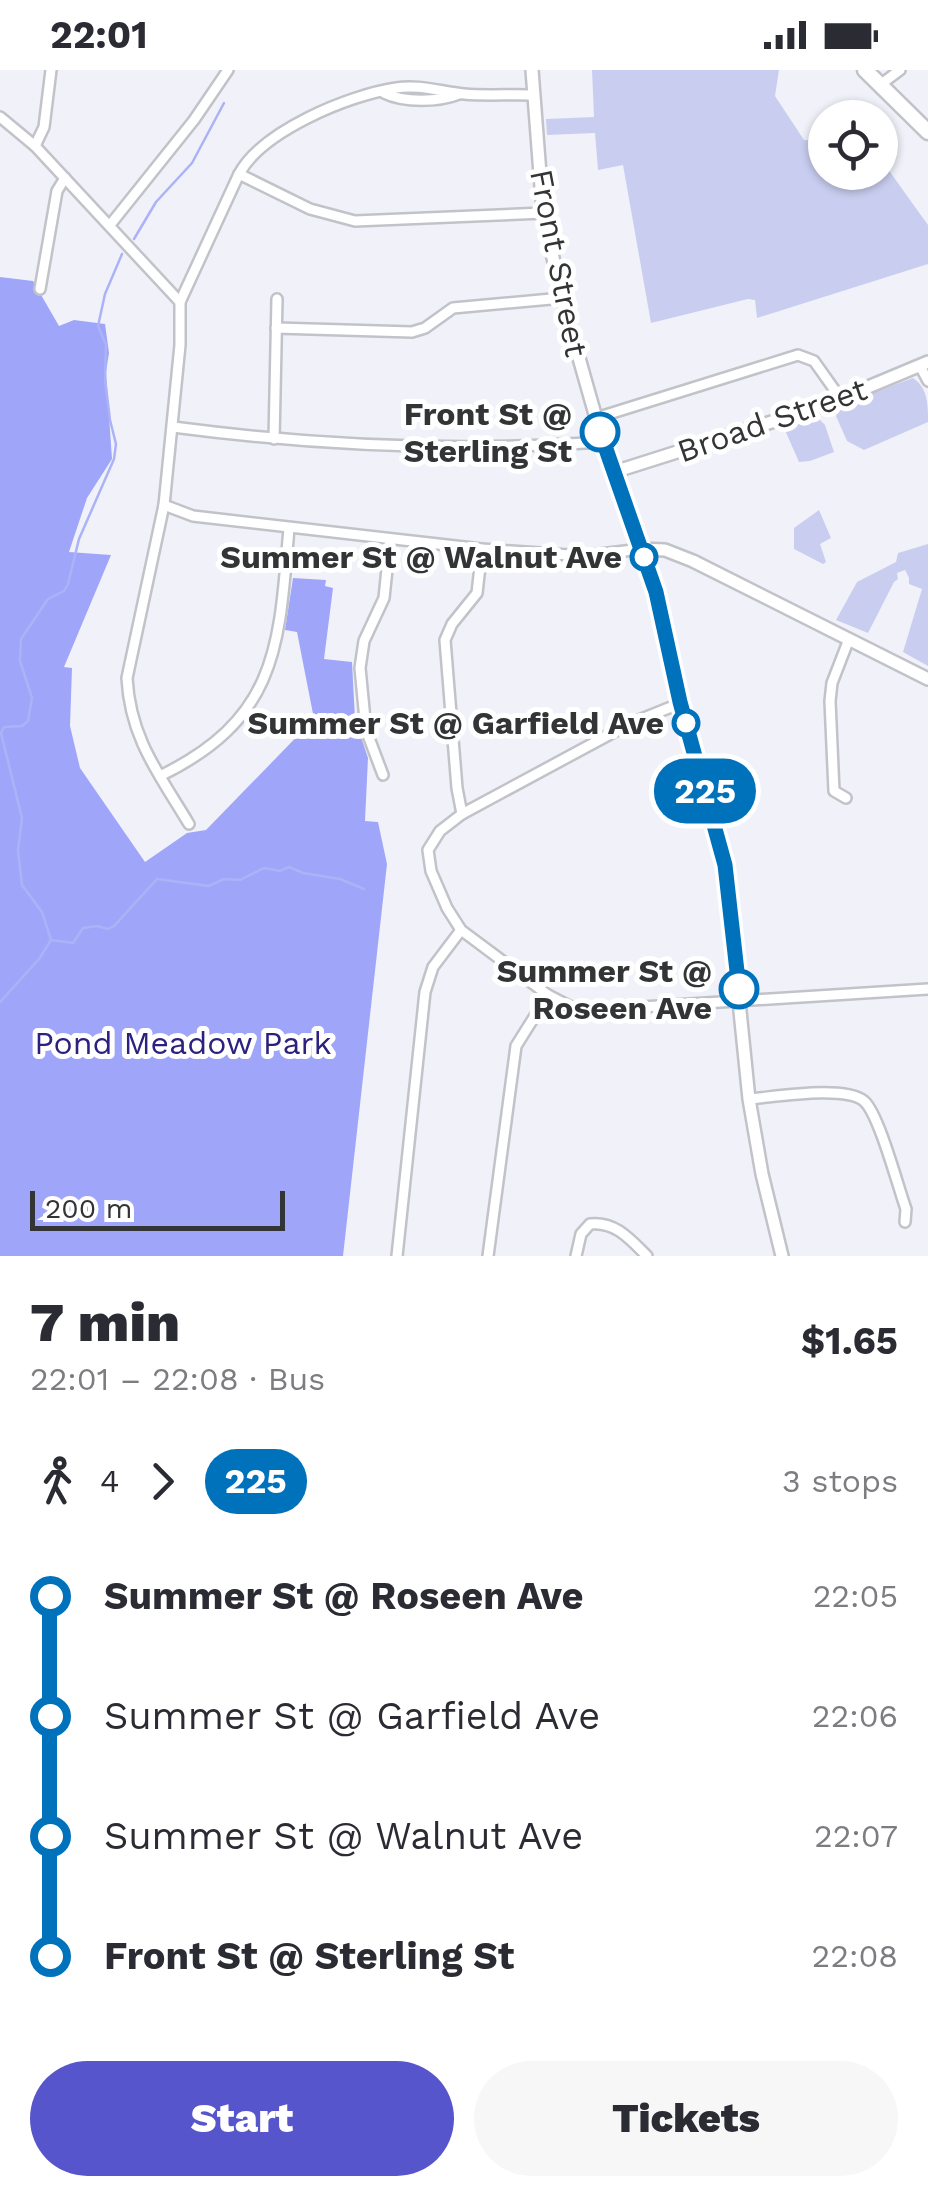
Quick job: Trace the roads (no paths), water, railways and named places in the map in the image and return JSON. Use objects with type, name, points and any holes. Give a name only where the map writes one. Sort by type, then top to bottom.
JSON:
[{"type":"main road","points":[[866,70],[928,132]]},
{"type":"street","points":[[35,146],[44,126],[51,70]]},
{"type":"street","points":[[110,226],[182,136],[228,70]]},
{"type":"street","name":"Front Street","points":[[532,70],[543,213],[562,298],[603,442],[656,592],[680,702],[725,865],[749,1099],[782,1256]]},
{"type":"street","points":[[880,85],[900,70]]},
{"type":"street","points":[[180,302],[239,174],[253,153],[272,139],[329,110],[394,88],[447,88],[459,94],[533,94]]},
{"type":"street","points":[[0,117],[35,146],[180,302],[164,505],[128,678],[133,723],[189,824]]},
{"type":"street","points":[[239,174],[310,209],[355,221],[543,213]]},
{"type":"street","points":[[40,290],[56,195],[65,178]]},
{"type":"street","points":[[276,328],[412,332],[425,328],[446,311],[463,306],[562,298]]},
{"type":"street","points":[[274,439],[276,300]]},
{"type":"street","points":[[596,418],[798,355],[814,362],[841,399]]},
{"type":"street","points":[[924,364],[928,381]]},
{"type":"street","name":"Broad Street","points":[[614,472],[841,399],[924,364]]},
{"type":"street","points":[[173,428],[357,446],[462,449],[603,442]]},
{"type":"street","points":[[164,505],[192,516],[482,549],[584,556],[642,549],[676,553],[928,679]]},
{"type":"street","points":[[160,776],[195,756],[232,725],[265,678],[279,637],[290,528]]},
{"type":"street","points":[[383,775],[366,730],[360,668],[364,641],[384,598],[390,540]]},
{"type":"street","points":[[462,814],[444,640],[477,593],[482,549]]},
{"type":"street","points":[[846,798],[834,792],[830,701],[832,683],[849,639]]},
{"type":"street","points":[[680,702],[629,724],[462,814],[440,831],[428,850],[431,870],[460,930],[548,995],[579,1010],[596,1012],[928,988]]},
{"type":"street","points":[[396,1256],[424,992],[433,966],[460,930]]},
{"type":"street","points":[[488,1256],[516,1046],[548,995]]},
{"type":"street","points":[[749,1099],[836,1093],[861,1099],[872,1111],[879,1130],[906,1210],[905,1222]]},
{"type":"street","points":[[576,1256],[581,1234],[590,1224],[602,1222],[615,1227],[647,1256]]},
{"type":"waterway","points":[[134,239],[156,202],[192,163],[224,103]]},
{"type":"waterway","points":[[0,1002],[51,940],[42,912],[22,885],[18,850],[22,818],[1,733],[4,727],[22,726],[28,721],[32,698],[20,661],[21,639],[48,599],[64,591],[68,584],[79,539],[114,459],[116,444],[105,379],[106,345],[98,326],[105,294],[122,254]]},
{"type":"waterway","points":[[51,940],[73,943],[83,928],[114,926],[157,879],[209,886],[224,879],[240,880],[264,868],[280,871],[289,867],[364,889]]},
{"type":"place","name":"Front St @ Sterling St","points":[[600,432]]},
{"type":"place","name":"Summer St @ Walnut Ave","points":[[644,557]]},
{"type":"place","name":"Summer St @ Garfield Ave","points":[[686,723]]},
{"type":"place","name":"Summer St @ Roseen Ave","points":[[739,989]]},
{"type":"park label","name":"Pond Meadow Park","points":[[183,1043]]}]
